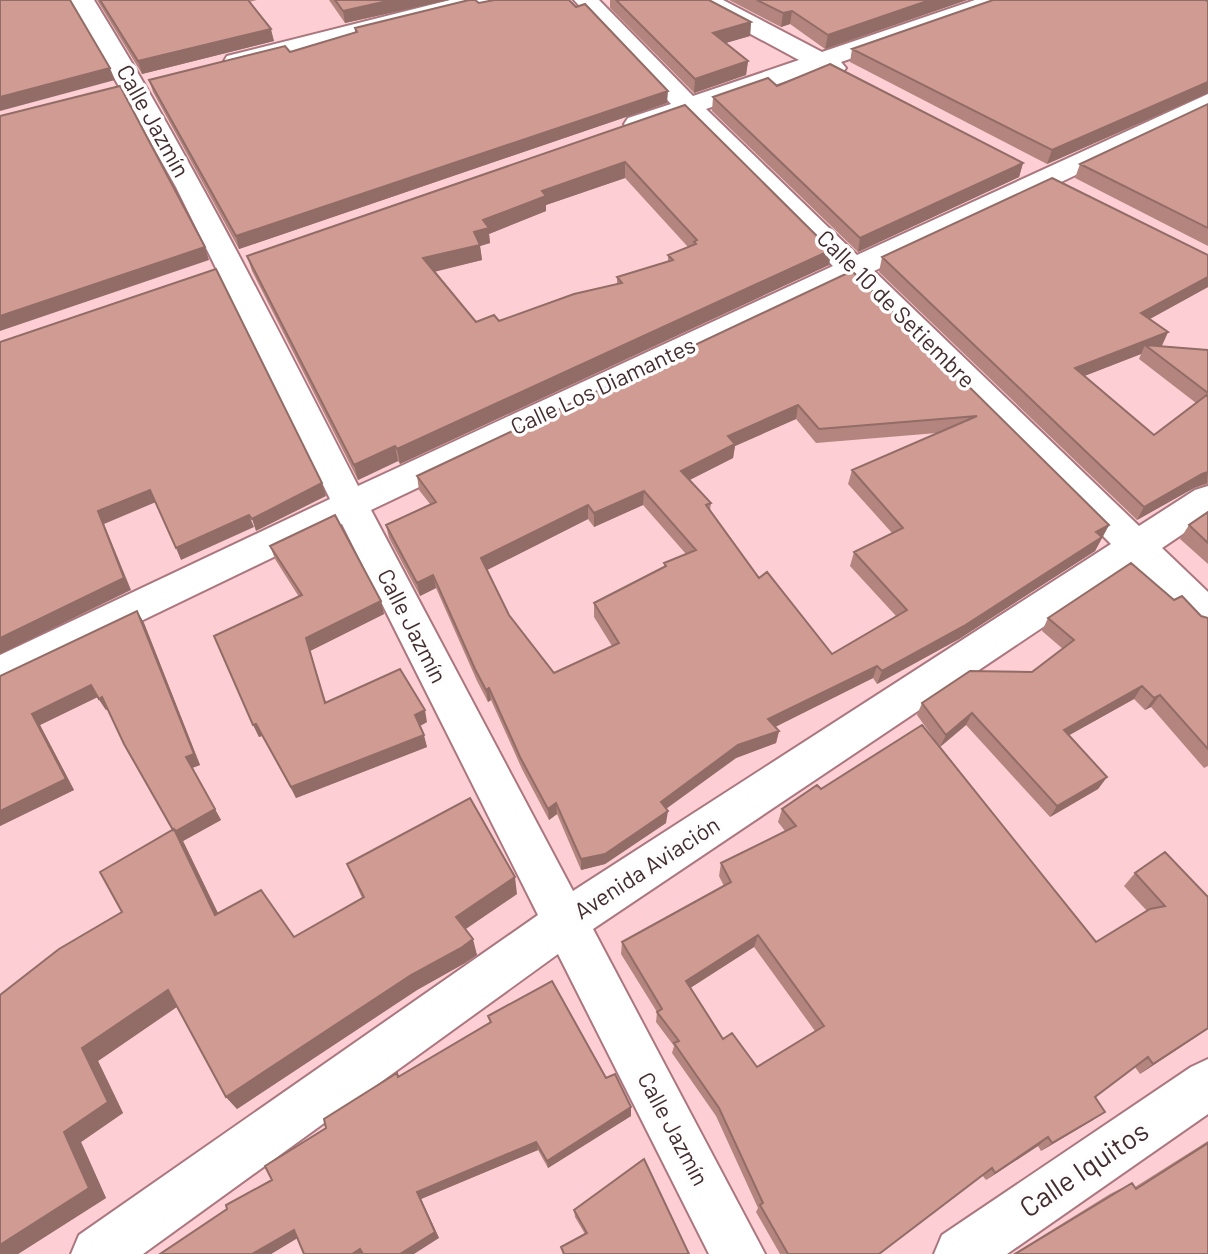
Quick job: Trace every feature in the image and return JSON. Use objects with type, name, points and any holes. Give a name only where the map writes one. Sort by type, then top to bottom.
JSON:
[{"type":"street","name":"Calle Jazmín","points":[[82,0],[128,75],[232,265],[350,505],[738,1254]]},
{"type":"street","points":[[330,13],[382,0]]},
{"type":"street","points":[[214,66],[478,0]]},
{"type":"street","name":"Calle 10 de Setiembre","points":[[586,0],[688,106],[1208,616]]},
{"type":"street","points":[[705,0],[854,79]]},
{"type":"street","points":[[610,133],[998,0]]},
{"type":"street","name":"Calle Los Diamantes","points":[[0,673],[350,505],[1208,102]]},
{"type":"street","name":"Avenida Aviación","points":[[99,1254],[565,922],[1208,499]]},
{"type":"street","name":"Calle Iquitos","points":[[961,1254],[1208,1084]]},
{"type":"building","points":[[0,0],[70,0],[110,68],[0,97]]},
{"type":"building","points":[[100,0],[248,0],[271,29],[138,61]]},
{"type":"building","points":[[335,0],[392,0],[343,11]]},
{"type":"building","points":[[469,0],[479,3],[494,0],[569,0],[576,7],[585,4],[668,91],[236,236],[149,80],[285,46],[290,52],[357,32],[355,28]]},
{"type":"building","points":[[616,0],[709,0],[751,22],[713,33],[748,61],[695,79]]},
{"type":"building","points":[[757,0],[930,0],[828,35],[792,11],[783,13]]},
{"type":"building","points":[[993,0],[1208,1],[1208,82],[1052,150],[852,49]]},
{"type":"building","points":[[830,64],[1023,163],[860,238],[713,97],[768,78],[777,86]]},
{"type":"building","points":[[120,86],[205,247],[0,316],[0,116]]},
{"type":"building","points":[[1208,104],[1208,228],[1080,164]]},
{"type":"building","points":[[685,105],[831,250],[397,449],[395,446],[354,465],[247,256]],"holes":[[[625,162],[697,240],[694,242],[696,244],[668,255],[673,260],[617,277],[622,283],[574,294],[499,321],[494,315],[476,322],[423,258],[480,245],[474,232],[489,228],[483,220],[546,196],[542,191]]]},
{"type":"building","points":[[1052,178],[1208,255],[1208,277],[1141,313],[1168,332],[1075,368],[1154,435],[1208,394],[1208,472],[1144,507],[882,257]]},
{"type":"building","points":[[216,269],[322,483],[252,519],[249,515],[176,548],[150,490],[98,511],[124,578],[0,638],[0,342]]},
{"type":"building","points":[[852,271],[1109,525],[1096,532],[1102,537],[964,626],[882,671],[877,666],[768,719],[779,731],[738,745],[661,802],[668,811],[605,854],[581,859],[556,803],[548,809],[520,757],[489,688],[486,690],[475,669],[433,575],[417,583],[386,525],[436,502],[417,476]],"holes":[[[798,405],[819,429],[977,416],[852,470],[903,528],[854,552],[907,610],[832,654],[767,572],[759,578],[706,505],[711,503],[681,471],[735,444],[728,436]],[[644,491],[696,550],[664,563],[666,566],[594,603],[619,643],[554,673],[509,615],[481,558],[588,505],[594,513]]]},
{"type":"building","points":[[1145,345],[1208,350],[1208,393]]},
{"type":"building","points":[[1208,512],[1208,543],[1189,525]]},
{"type":"building","points":[[335,515],[381,601],[306,638],[325,703],[400,669],[425,710],[415,715],[424,735],[291,787],[256,724],[253,725],[214,636],[302,595],[270,546]]},
{"type":"building","points":[[1131,563],[1174,600],[1182,596],[1201,616],[1208,618],[1208,749],[1160,695],[1154,698],[1142,686],[1064,730],[1107,777],[1057,806],[972,713],[946,735],[922,703],[970,671],[1032,672],[1074,640],[1048,618]]},
{"type":"building","points":[[137,611],[194,754],[186,757],[215,809],[176,831],[173,830],[124,744],[102,697],[99,699],[91,685],[32,714],[66,779],[0,811],[0,676]]},
{"type":"building","points":[[922,725],[1096,942],[1150,909],[1165,906],[1135,873],[1165,852],[1208,897],[1208,1028],[1153,1064],[1148,1057],[1095,1097],[1105,1112],[1052,1143],[1048,1137],[995,1173],[992,1168],[879,1254],[788,1254],[760,1205],[763,1203],[719,1108],[674,1043],[679,1041],[657,1012],[662,1009],[622,942],[731,882],[721,863],[796,826],[782,809],[817,785],[821,789]],"holes":[[[758,935],[824,1026],[757,1067],[732,1033],[723,1039],[686,981]]]},
{"type":"building","points":[[470,798],[515,877],[456,917],[473,939],[411,975],[226,1097],[168,990],[82,1048],[108,1102],[64,1132],[89,1188],[0,1245],[0,995],[59,949],[122,912],[100,872],[174,829],[215,915],[261,890],[294,937],[364,897],[347,864]]},
{"type":"building","points":[[552,981],[606,1078],[615,1074],[631,1107],[547,1161],[536,1142],[417,1192],[435,1232],[400,1254],[363,1254],[360,1249],[352,1254],[304,1254],[294,1230],[252,1254],[160,1254],[227,1209],[226,1205],[272,1180],[265,1166],[326,1128],[324,1119],[397,1073],[398,1077],[491,1022],[488,1016]]},
{"type":"building","points":[[1208,1143],[1208,1254],[1015,1254],[1132,1183],[1136,1189]]},
{"type":"building","points":[[644,1159],[689,1254],[564,1254],[561,1247],[587,1233],[574,1210]]}]
